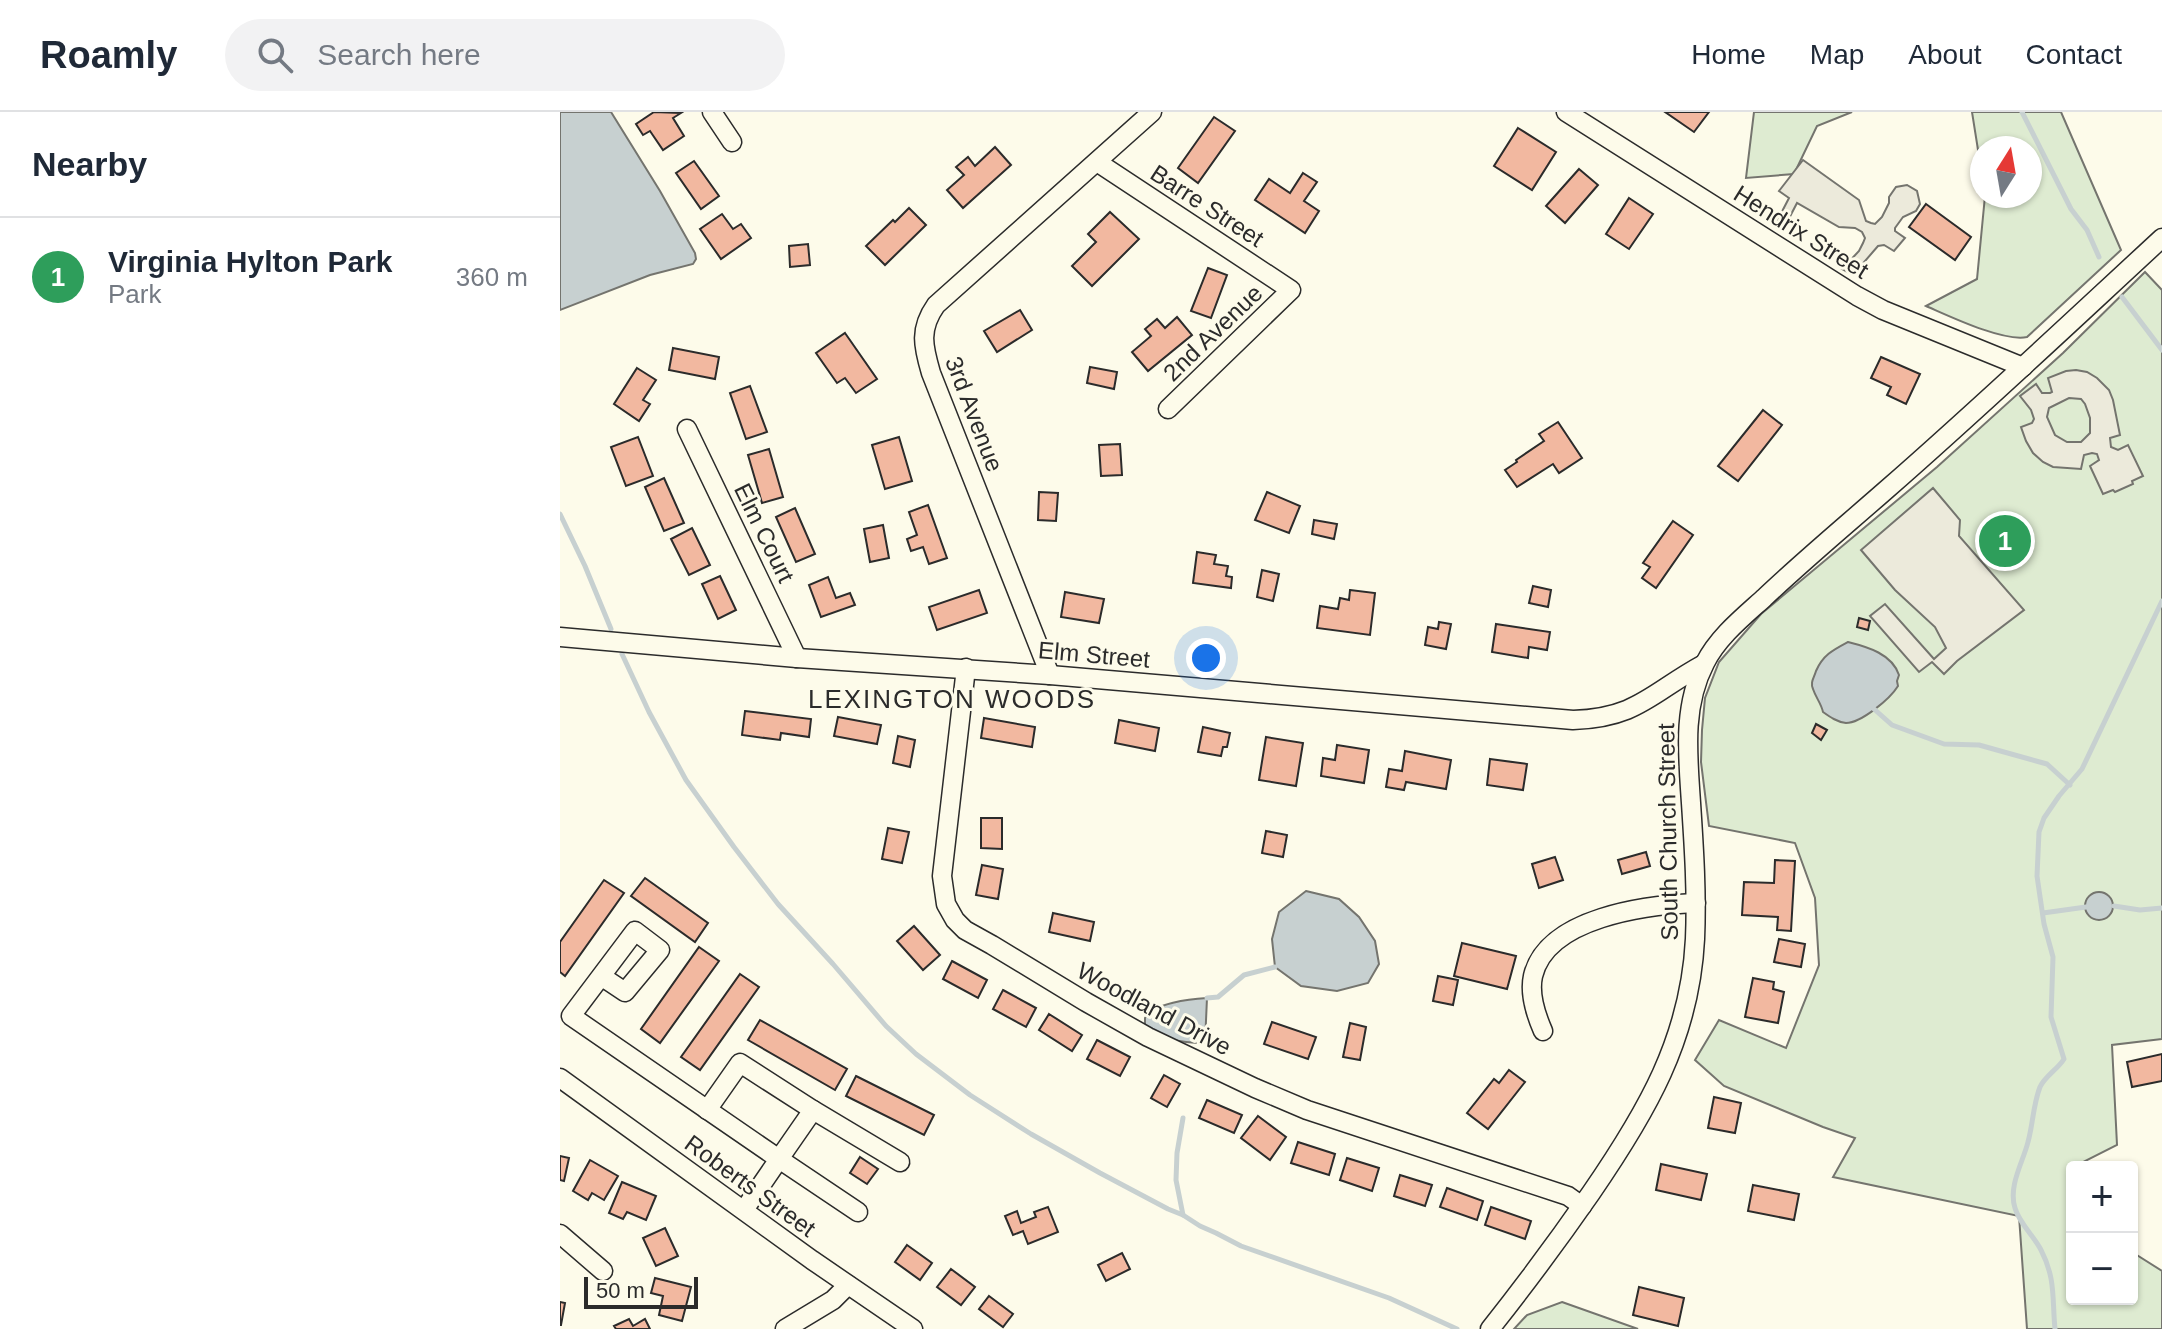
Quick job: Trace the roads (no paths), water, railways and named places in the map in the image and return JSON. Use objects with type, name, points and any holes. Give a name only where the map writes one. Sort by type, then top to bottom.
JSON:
[{"type":"street","points":[[712,112],[732,142]]},
{"type":"street","name":"3rd Avenue","points":[[1050,675],[931,373],[924,346],[924,330],[936,305],[1152,112]]},
{"type":"street","name":"Hendrix Street","points":[[1566,112],[1857,296],[1883,310],[2023,367]]},
{"type":"street","name":"Barre Street","points":[[1097,162],[1291,290]]},
{"type":"street","name":"South Church Street","points":[[1490,1329],[1582,1206],[1641,1117],[1670,1057],[1680,1028],[1693,967],[1696,903],[1688,724],[1704,664],[1753,607],[2023,367],[2162,238]]},
{"type":"street","name":"2nd Avenue","points":[[1168,409],[1291,290]]},
{"type":"street","name":"Elm Court","points":[[687,429],[797,658]]},
{"type":"street","name":"Elm Street","points":[[560,637],[1573,720],[1607,717],[1631,710],[1704,664]]},
{"type":"street","name":"Woodland Drive","points":[[966,668],[942,876],[946,904],[965,930],[1136,1030],[1255,1088],[1307,1110],[1568,1196],[1582,1206]]},
{"type":"street","points":[[1543,1031],[1534,1004],[1533,975],[1547,951],[1557,941],[1609,916],[1656,906],[1696,903]]},
{"type":"street","points":[[601,976],[565,1023],[707,1110],[858,1212]]},
{"type":"street","points":[[707,1110],[740,1063],[900,1162]]},
{"type":"street","name":"Roberts Street","points":[[560,1078],[913,1329]]},
{"type":"street","points":[[744,1210],[813,1110]]},
{"type":"street","points":[[560,1234],[603,1271]]},
{"type":"street","points":[[785,1329],[833,1300],[848,1285]]},
{"type":"waterway","points":[[2022,112],[2099,257]]},
{"type":"waterway","points":[[2122,297],[2162,350]]},
{"type":"waterway","points":[[560,514],[611,629]]},
{"type":"waterway","points":[[2055,1329],[2049,1270],[2041,1250],[2017,1214],[2013,1200],[2040,1087],[2064,1059],[2051,1017],[2053,957],[2044,924],[2037,876],[2039,832],[2044,818],[2059,796],[2082,769],[2162,601]]},
{"type":"waterway","points":[[622,654],[686,780],[734,847],[778,904],[886,1026],[916,1054],[970,1095],[1031,1134],[1200,1226],[1241,1246],[1389,1298],[1457,1329]]},
{"type":"waterway","points":[[1874,709],[1892,725],[1944,744],[1979,745],[2047,764],[2070,785]]},
{"type":"waterway","points":[[2114,906],[2140,910],[2162,908]]},
{"type":"waterway","points":[[2043,913],[2086,907]]},
{"type":"waterway","points":[[1207,998],[1218,997],[1244,975],[1275,967]]},
{"type":"waterway","points":[[1183,1118],[1176,1180],[1183,1215]]},
{"type":"place","name":"Virginia Hylton Park","points":[[2005,541]]},
{"type":"district","name":"LEXINGTON WOODS","points":[[952,699]]}]
